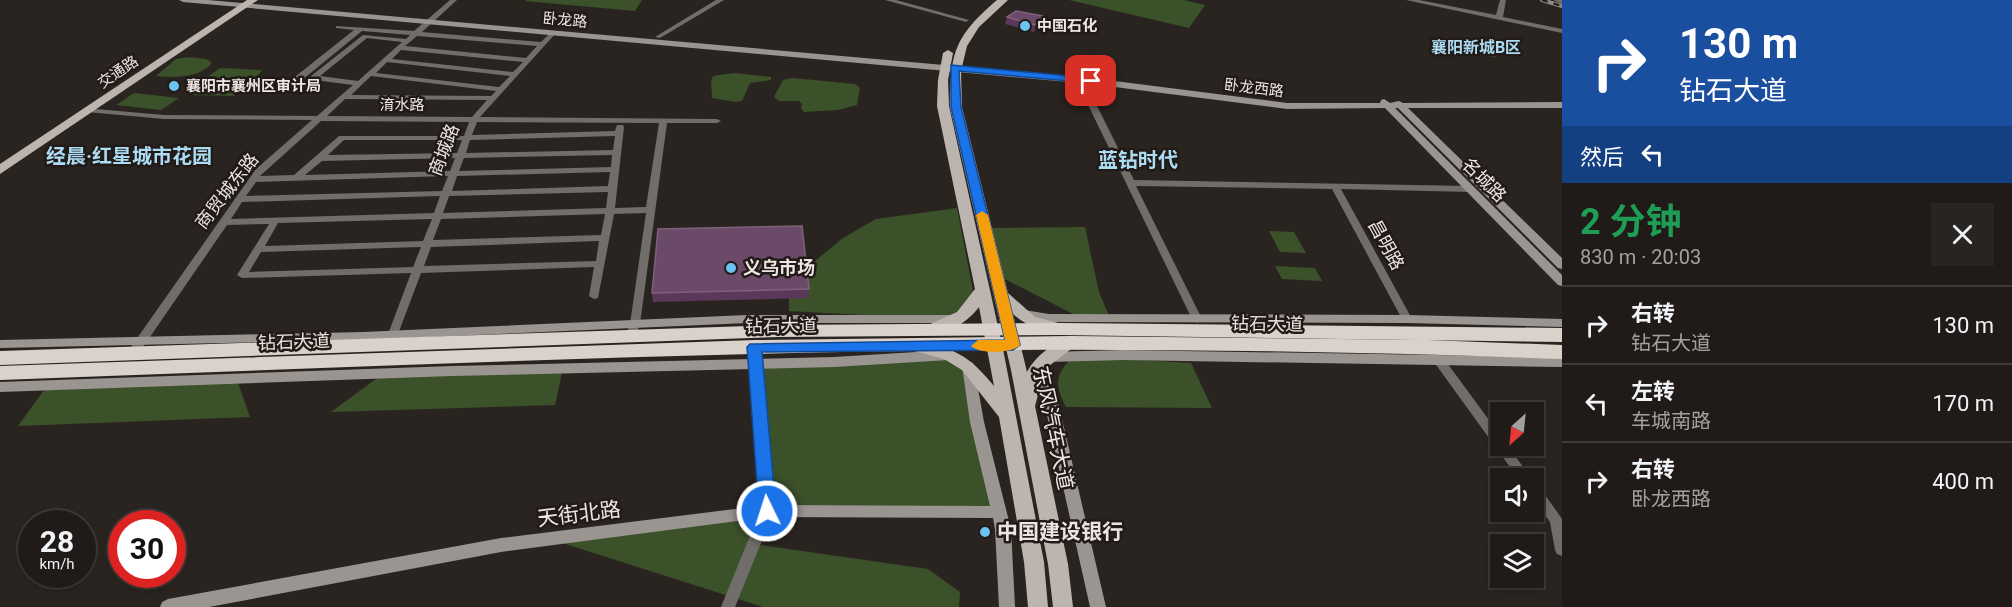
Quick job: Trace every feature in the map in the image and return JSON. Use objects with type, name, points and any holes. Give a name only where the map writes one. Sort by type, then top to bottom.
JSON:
[{"type":"highway","name":"钻石大道","points":[[0,358],[137,346],[632,330],[931,330],[1002,337]]},
{"type":"highway","name":"钻石大道","points":[[1065,336],[1205,345],[1562,335]]},
{"type":"highway","name":"钻石大道","points":[[0,373],[755,356],[1002,337],[1065,336],[1422,339],[1562,352]]},
{"type":"main road","name":"卧龙路","points":[[183,0],[242,2],[553,33],[950,65]]},
{"type":"main road","points":[[991,0],[966,20],[949,47],[950,65],[956,107],[1002,296],[1007,416],[1034,562],[1038,607]]},
{"type":"main road","points":[[1002,337],[983,288],[943,106],[950,65],[959,49],[975,23],[1003,0]]},
{"type":"main road","name":"交通路","points":[[0,170],[242,2]]},
{"type":"main road","name":"交通路","points":[[0,160],[242,2]]},
{"type":"main road","name":"卧龙路","points":[[432,20],[658,37],[950,65]]},
{"type":"main road","name":"卧龙西路","points":[[950,65],[1287,106],[1562,101]]},
{"type":"main road","name":"卧龙西路","points":[[950,65],[1090,76],[1289,102],[1562,105]]},
{"type":"main road","name":"名城路","points":[[1392,104],[1562,282]]},
{"type":"main road","name":"名城路","points":[[1392,104],[1562,265]]},
{"type":"main road","points":[[931,330],[962,318],[983,288]]},
{"type":"main road","points":[[1002,296],[1030,321],[1065,336],[1034,372],[1028,413]]},
{"type":"main road","points":[[1019,313],[1049,318],[1197,319],[1422,339],[1562,362]]},
{"type":"main road","points":[[632,330],[759,319],[962,318]]},
{"type":"main road","points":[[759,319],[784,331]]},
{"type":"main road","points":[[1046,357],[1285,357],[1562,323]]},
{"type":"main road","name":"东风汽车大道","points":[[1002,337],[1028,413],[1058,564],[1063,607]]},
{"type":"main road","points":[[0,344],[137,346]]},
{"type":"main road","points":[[913,345],[949,355],[968,366],[1007,416]]},
{"type":"main road","points":[[1205,345],[1285,357]]},
{"type":"main road","points":[[755,356],[949,355]]},
{"type":"main road","points":[[0,387],[520,362]]},
{"type":"main road","points":[[968,366],[977,422],[1003,529],[1007,607]]},
{"type":"main road","points":[[1034,372],[1052,402],[1098,607]]},
{"type":"main road","name":"天街北路","points":[[168,607],[501,545],[767,511],[999,512]]},
{"type":"street","name":"商贸城东路","points":[[137,346],[259,171],[454,0]]},
{"type":"street","points":[[658,37],[722,0]]},
{"type":"street","points":[[888,0],[966,20]]},
{"type":"street","points":[[1409,0],[1562,31]]},
{"type":"street","points":[[1499,18],[1503,0]]},
{"type":"street","points":[[1556,0],[1562,2]]},
{"type":"street","points":[[338,27],[542,44]]},
{"type":"street","points":[[299,78],[360,29]]},
{"type":"street","name":"商城路","points":[[391,339],[474,119],[499,89],[553,33]]},
{"type":"street","points":[[359,83],[314,78],[365,36],[408,41]]},
{"type":"street","points":[[399,48],[527,60]]},
{"type":"street","points":[[385,60],[513,74]]},
{"type":"street","points":[[369,74],[499,89]]},
{"type":"street","points":[[1080,80],[1197,319]]},
{"type":"street","points":[[344,97],[491,98]]},
{"type":"street","name":"淯水路","points":[[87,110],[164,117],[717,121]]},
{"type":"street","points":[[296,178],[320,159],[360,118]]},
{"type":"street","points":[[594,296],[610,211],[621,120]]},
{"type":"street","points":[[632,330],[663,121]]},
{"type":"street","points":[[342,138],[466,138],[619,133]]},
{"type":"street","points":[[320,159],[617,152]]},
{"type":"street","points":[[254,179],[615,169]]},
{"type":"street","points":[[1131,183],[1471,189]]},
{"type":"street","name":"昌明路","points":[[1335,187],[1422,339],[1490,430]]},
{"type":"street","points":[[239,200],[613,189]]},
{"type":"street","points":[[223,222],[650,210]]},
{"type":"street","points":[[275,221],[242,275],[600,264]]},
{"type":"street","points":[[258,249],[605,238]]},
{"type":"street","points":[[728,607],[767,511],[755,356]]},
{"type":"street","points":[[1544,504],[1556,520],[1562,550]]},
{"type":"green space","points":[[526,0],[642,0],[635,11]]},
{"type":"green space","points":[[1069,0],[1184,0],[1205,5],[1189,28]]},
{"type":"green space","points":[[1445,37],[1492,46],[1496,48],[1498,54],[1495,57],[1485,56],[1454,44]]},
{"type":"green space","points":[[189,57],[206,59],[212,63],[201,72],[193,74],[178,77],[156,76],[176,59]]},
{"type":"green space","points":[[220,68],[262,71],[234,96],[193,95],[196,90],[193,87]]},
{"type":"green space","points":[[734,73],[771,77],[771,80],[750,83],[742,101],[712,98],[713,76]]},
{"type":"green space","points":[[793,78],[855,84],[860,88],[857,105],[838,110],[804,112],[799,101],[779,101],[774,97],[783,80]]},
{"type":"green space","points":[[134,93],[179,98],[161,110],[116,105]]},
{"type":"green space","points":[[957,208],[975,301],[962,318],[937,319],[789,311],[789,296],[815,261],[843,238],[876,219]]},
{"type":"green space","points":[[1085,227],[1099,292],[1110,318],[1083,319],[997,275],[986,228]]},
{"type":"green space","points":[[1269,231],[1294,232],[1306,253],[1280,252]]},
{"type":"green space","points":[[1275,266],[1315,268],[1322,281],[1282,279]]},
{"type":"green space","points":[[949,355],[968,366],[999,512],[768,511],[754,544],[928,569],[960,592],[959,607],[763,607],[550,539],[767,511],[756,364]]},
{"type":"green space","points":[[1073,356],[1191,363],[1212,408],[1066,407],[1058,380]]},
{"type":"green space","points":[[563,368],[555,405],[331,412],[384,373]]},
{"type":"green space","points":[[237,380],[250,417],[18,426],[47,386]]},
{"type":"building","points":[[1016,11],[1043,16],[1035,25],[1007,17]]},
{"type":"building","name":"义乌市场","points":[[802,226],[809,289],[652,293],[658,229]]},
{"type":"railway","points":[[1542,0],[1562,6]]},
{"type":"slow traffic","points":[[978,346],[1013,345],[982,215]]},
{"type":"place","name":"中国石化","points":[[1025,26]]},
{"type":"place","name":"襄阳市襄州区审计局","points":[[174,86]]},
{"type":"place","name":"义乌市场","points":[[731,268]]},
{"type":"place","name":"中国建设银行","points":[[985,532]]},
{"type":"district","name":"襄阳新城B区","points":[[1476,47]]},
{"type":"district","name":"经晨·红星城市花园","points":[[129,156]]},
{"type":"district","name":"蓝钻时代","points":[[1138,160]]},
{"type":"route","points":[[767,511],[755,347],[1013,345],[956,107],[955,68],[1091,81]]}]
